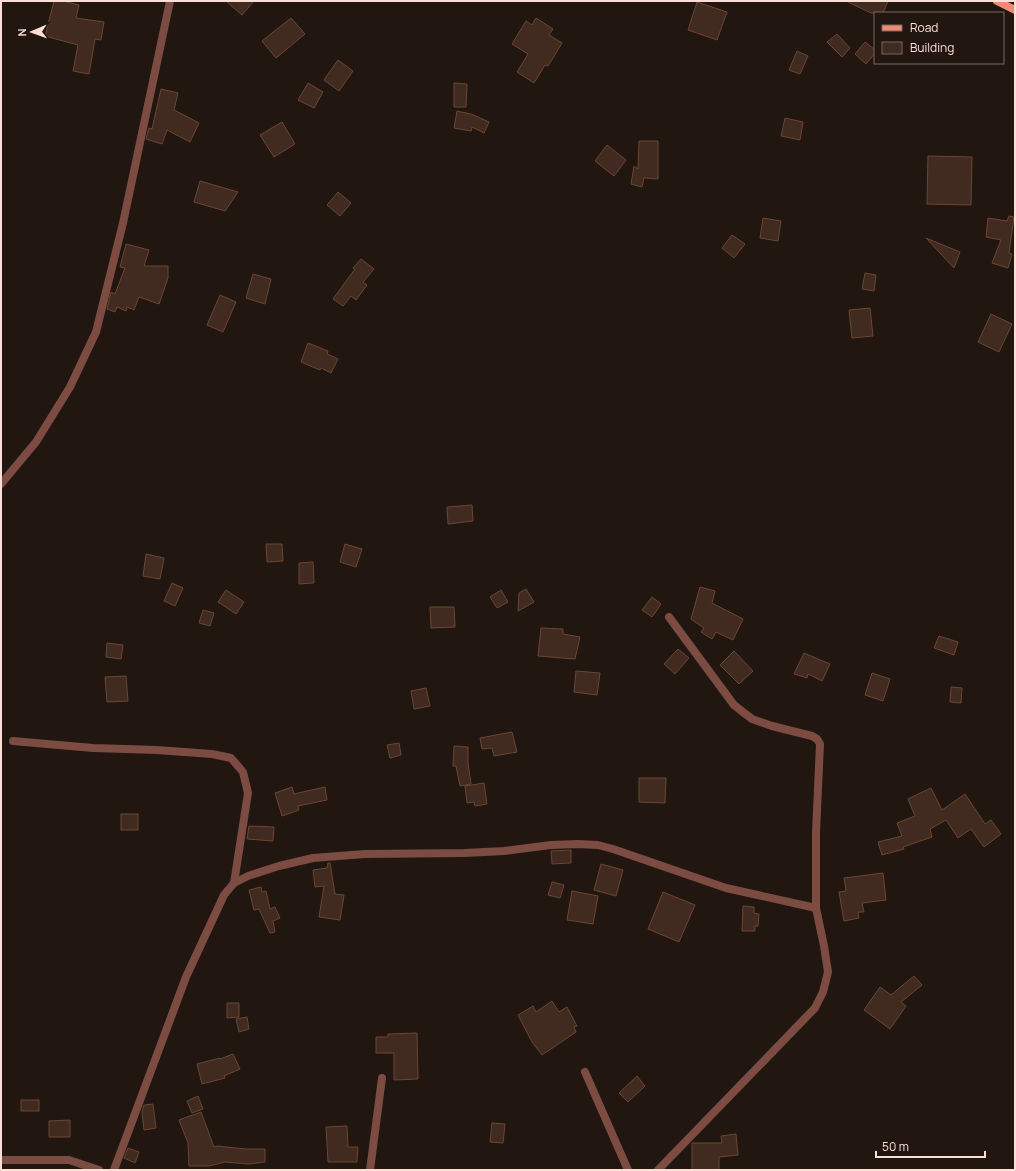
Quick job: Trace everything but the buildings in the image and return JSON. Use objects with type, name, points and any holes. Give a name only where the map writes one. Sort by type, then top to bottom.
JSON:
[{"type":"street","points":[[1,484],[36,442],[70,387],[96,332],[123,223],[170,1]]},
{"type":"street","points":[[997,1],[1015,10]]},
{"type":"street","points":[[658,1170],[815,1008],[823,992],[828,972],[816,908],[816,833],[820,744],[817,739],[812,736],[772,726],[752,719],[734,705],[669,617]]},
{"type":"street","points":[[13,741],[93,748],[157,750],[212,754],[231,758],[243,772],[248,793],[234,883]]},
{"type":"street","points":[[114,1170],[186,977],[224,896],[234,883],[248,876],[313,858],[365,854],[473,853],[551,845],[598,845],[726,888],[816,908]]},
{"type":"street","points":[[585,1072],[628,1170]]},
{"type":"street","points":[[370,1170],[382,1078]]},
{"type":"street","points":[[1,1160],[69,1160],[99,1170]]}]
